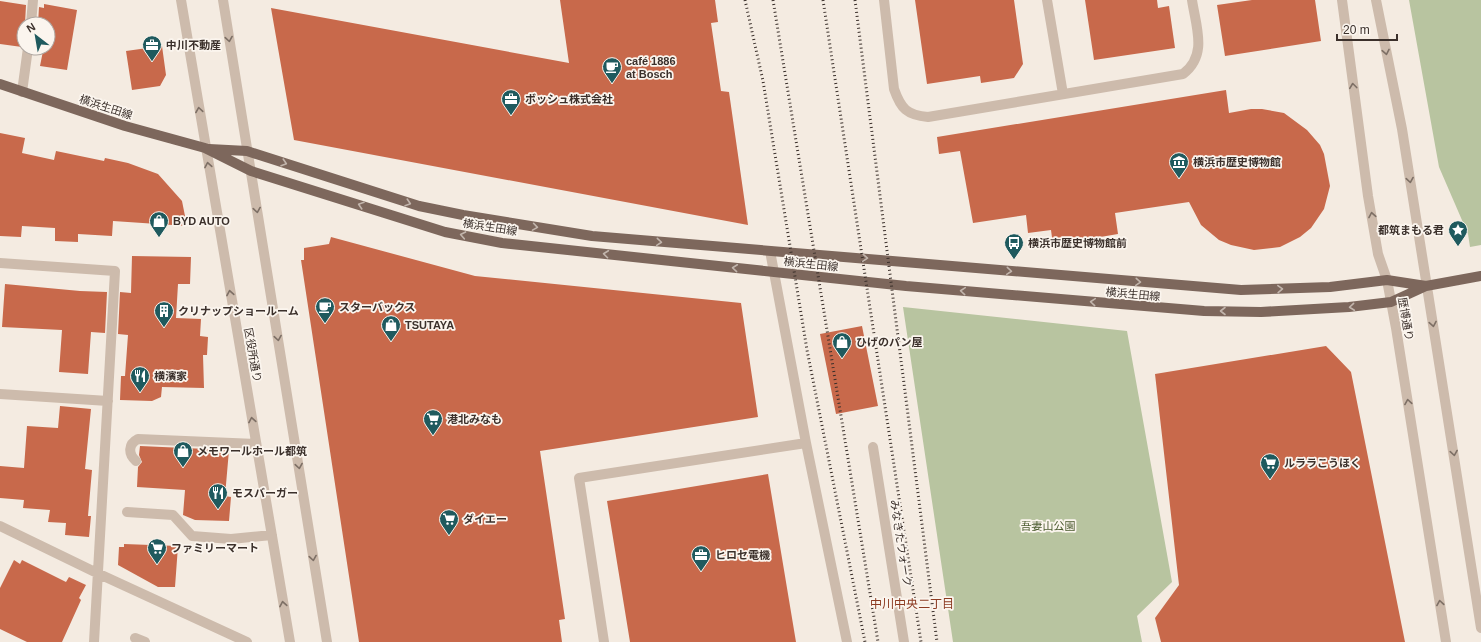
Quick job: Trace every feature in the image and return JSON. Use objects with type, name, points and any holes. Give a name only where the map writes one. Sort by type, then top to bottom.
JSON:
[{"type":"main road","name":"横浜生田線","points":[[0,84],[125,126],[205,148],[251,171],[445,232],[502,242],[906,286],[1204,311],[1261,312],[1349,307],[1391,302],[1426,286],[1481,276]]},
{"type":"main road","name":"横浜生田線","points":[[205,148],[247,151],[419,206],[463,216],[592,236],[1241,290],[1330,287],[1387,280],[1426,286]]},
{"type":"street","points":[[31,16],[33,0]]},
{"type":"street","name":"区役所通り","points":[[181,0],[290,642]]},
{"type":"street","points":[[223,0],[327,642]]},
{"type":"street","points":[[884,0],[894,89],[898,101],[905,110],[916,116],[928,117],[1183,74],[1197,59],[1199,47],[1192,0]]},
{"type":"street","points":[[1047,0],[1063,94]]},
{"type":"street","name":"歴博通り","points":[[1342,0],[1368,196],[1378,254],[1387,280],[1391,302],[1446,642]]},
{"type":"street","points":[[1376,0],[1402,129],[1481,628]]},
{"type":"street","points":[[22,92],[27,56]]},
{"type":"street","points":[[770,251],[806,443],[847,642]]},
{"type":"street","points":[[0,263],[115,271],[94,642]]},
{"type":"street","points":[[0,394],[108,401]]},
{"type":"street","points":[[136,461],[132,458],[130,448],[131,444],[138,439],[256,444]]},
{"type":"street","points":[[604,642],[579,478],[806,443]]},
{"type":"street","name":"みなきたウォーク","points":[[873,447],[904,642]]},
{"type":"street","points":[[127,512],[173,514],[192,536],[231,539],[272,535]]},
{"type":"street","points":[[0,526],[97,573],[247,642]]},
{"type":"green space","points":[[1409,0],[1481,0],[1481,245],[1470,247],[1468,234],[1439,167]]},
{"type":"green space","name":"吾妻山公園","points":[[903,307],[1127,331],[1172,582],[1137,616],[1142,642],[953,642]]},
{"type":"building","name":"ボッシュ株式会社","points":[[560,0],[715,0],[718,22],[711,23],[721,91],[729,92],[748,225],[294,140],[271,8],[569,63]]},
{"type":"building","points":[[915,0],[1014,0],[1023,64],[1014,78],[981,83],[980,76],[927,84]]},
{"type":"building","points":[[1085,0],[1157,0],[1158,8],[1169,6],[1175,48],[1094,60]]},
{"type":"building","points":[[1252,0],[1315,0],[1321,41],[1225,56],[1217,5]]},
{"type":"building","points":[[0,1],[26,5],[25,16],[16,16],[16,46],[0,44]]},
{"type":"building","points":[[44,4],[77,10],[67,70],[40,66],[42,56],[56,56],[56,16],[38,16],[39,7],[44,8]]},
{"type":"building","points":[[162,46],[166,75],[160,86],[132,90],[126,51]]},
{"type":"building","points":[[1226,90],[1229,113],[1251,109],[1262,109],[1284,113],[1307,130],[1320,145],[1324,154],[1330,186],[1324,209],[1311,228],[1300,237],[1280,247],[1254,250],[1231,245],[1219,240],[1201,225],[1189,202],[1115,213],[1118,234],[1053,245],[1051,230],[1028,233],[1026,215],[973,223],[960,151],[939,154],[937,137]]},
{"type":"building","points":[[0,133],[25,138],[22,153],[54,160],[56,151],[104,161],[105,158],[128,163],[158,174],[182,201],[187,226],[113,221],[112,236],[78,234],[78,242],[55,241],[55,228],[22,226],[21,237],[0,236]]},
{"type":"building","name":"港北みなも","points":[[331,237],[475,276],[741,303],[758,417],[540,451],[565,619],[559,620],[562,642],[359,642],[301,260],[304,260],[304,248],[329,244]]},
{"type":"building","points":[[132,256],[191,257],[190,284],[178,284],[176,318],[201,319],[200,336],[208,337],[207,355],[203,355],[204,388],[162,387],[161,397],[152,401],[120,400],[121,376],[125,376],[128,335],[118,334],[120,292],[131,293]]},
{"type":"building","points":[[5,284],[107,292],[105,333],[91,332],[88,374],[59,372],[62,330],[2,327]]},
{"type":"building","points":[[862,326],[878,406],[836,414],[820,334]]},
{"type":"building","name":"ルララこうほく","points":[[1326,346],[1351,372],[1405,642],[1161,642],[1155,618],[1179,585],[1155,374]]},
{"type":"building","points":[[60,406],[91,409],[85,469],[92,470],[88,516],[91,516],[89,537],[65,535],[66,523],[48,522],[50,510],[23,508],[24,500],[0,498],[0,466],[24,468],[27,426],[58,428]]},
{"type":"building","name":"メモワールホール都筑","points":[[140,446],[229,450],[225,496],[231,497],[229,521],[195,520],[183,515],[185,490],[137,487],[138,467],[142,462],[139,455]]},
{"type":"building","name":"ヒロセ電機","points":[[768,474],[796,642],[630,642],[607,501]]},
{"type":"building","points":[[124,544],[178,546],[175,587],[158,587],[118,565],[119,547],[124,547]]},
{"type":"building","points":[[14,560],[20,564],[22,560],[66,582],[69,577],[86,585],[79,598],[81,600],[62,642],[27,642],[0,629],[0,588]]},
{"type":"railway","points":[[745,0],[763,81],[807,350],[865,642]]},
{"type":"railway","points":[[773,0],[878,642]]},
{"type":"railway","points":[[823,0],[921,642]]},
{"type":"railway","points":[[855,0],[937,642]]},
{"type":"place","name":"中川不動産","points":[[152,62]]},
{"type":"place","name":"café 1886 at Bosch","points":[[612,84]]},
{"type":"place","name":"ボッシュ株式会社","points":[[511,116]]},
{"type":"place","name":"横浜市歴史博物館","points":[[1179,179]]},
{"type":"place","name":"BYD AUTO","points":[[159,238]]},
{"type":"place","name":"都筑まもる君","points":[[1458,247]]},
{"type":"place","name":"横浜市歴史博物館前","points":[[1014,260]]},
{"type":"place","name":"スターバックス","points":[[325,324]]},
{"type":"place","name":"クリナップショールーム","points":[[164,328]]},
{"type":"place","name":"TSUTAYA","points":[[391,342]]},
{"type":"place","name":"ひげのパン屋","points":[[842,359]]},
{"type":"place","name":"横濱家","points":[[140,393]]},
{"type":"place","name":"港北みなも","points":[[433,436]]},
{"type":"place","name":"メモワールホール都筑","points":[[183,468]]},
{"type":"place","name":"ルララこうほく","points":[[1270,480]]},
{"type":"place","name":"モスバーガー","points":[[218,510]]},
{"type":"place","name":"ダイエー","points":[[449,536]]},
{"type":"place","name":"ファミリーマート","points":[[157,565]]},
{"type":"place","name":"ヒロセ電機","points":[[701,572]]},
{"type":"district","name":"中川中央二丁目","points":[[912,604]]}]
